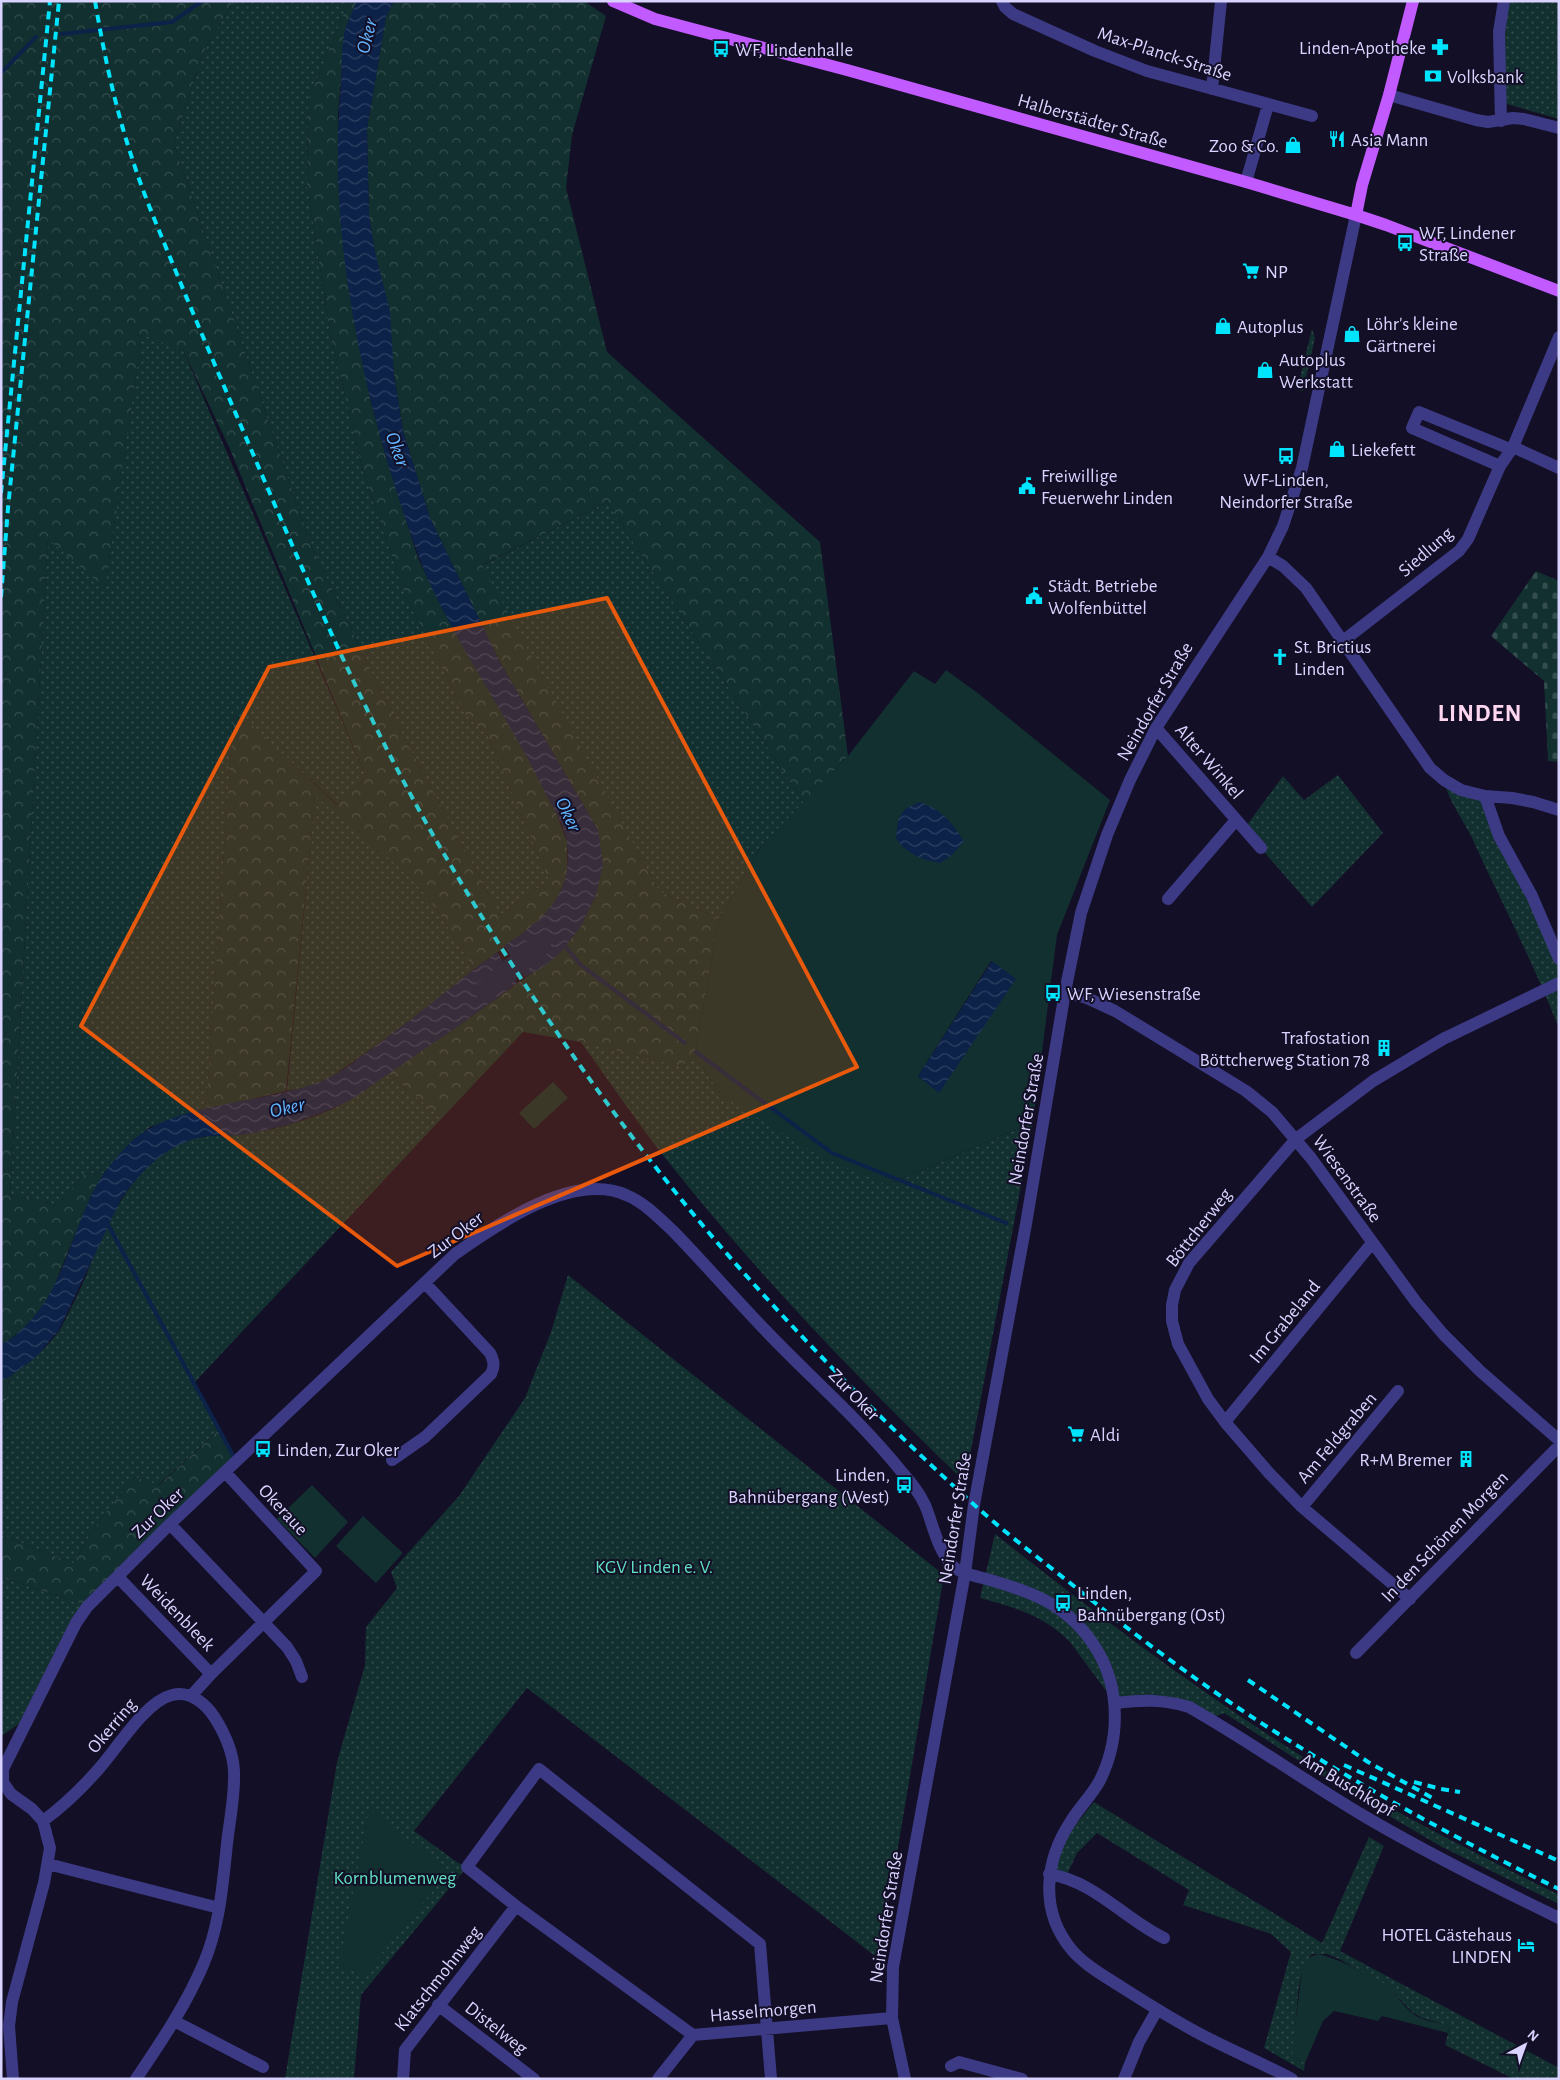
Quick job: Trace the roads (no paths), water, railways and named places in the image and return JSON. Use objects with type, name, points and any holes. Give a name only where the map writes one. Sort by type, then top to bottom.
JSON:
[{"type":"main road","name":"Halberstädter Straße","points":[[613,1],[655,19],[847,70],[1246,182],[1356,215],[1559,291]]},
{"type":"main road","points":[[1356,215],[1413,1]]},
{"type":"street","name":"Max-Planck-Straße","points":[[1002,1],[1005,7],[1013,14],[1095,51],[1147,71],[1312,116]]},
{"type":"street","points":[[1212,89],[1221,1]]},
{"type":"street","points":[[1501,121],[1499,32],[1504,1]]},
{"type":"street","points":[[1389,95],[1476,120],[1501,121],[1513,118],[1524,119],[1559,128]]},
{"type":"street","points":[[1246,182],[1268,105]]},
{"type":"street","name":"Neindorfer Straße","points":[[905,2079],[892,2018],[891,1990],[896,1945],[965,1573],[974,1505],[1026,1224],[1065,992],[1081,913],[1107,836],[1130,780],[1156,728],[1268,557],[1283,526],[1302,468],[1356,215]]},
{"type":"street","name":"Siedlung","points":[[1344,641],[1459,551],[1468,540],[1500,466],[1511,448],[1559,336]]},
{"type":"street","points":[[1500,466],[1412,428],[1419,412],[1559,468]]},
{"type":"street","points":[[1268,557],[1283,566],[1306,588],[1430,768],[1444,780],[1462,790],[1486,796],[1512,798],[1559,810]]},
{"type":"street","name":"Alter Winkel","points":[[1156,728],[1261,848]]},
{"type":"street","points":[[1486,796],[1499,836],[1532,896],[1559,959]]},
{"type":"street","name":"Alter Winkel","points":[[1168,899],[1236,820]]},
{"type":"street","name":"Böttcherweg","points":[[1410,1599],[1302,1506],[1269,1473],[1225,1422],[1204,1392],[1178,1344],[1172,1321],[1172,1305],[1175,1290],[1189,1263],[1296,1139],[1373,1080],[1443,1039],[1559,983]]},
{"type":"street","name":"Wiesenstraße","points":[[1065,992],[1087,998],[1115,1011],[1246,1091],[1272,1112],[1296,1139],[1416,1302],[1443,1334],[1480,1371],[1559,1440]]},
{"type":"street","name":"Zur Oker","points":[[43,1821],[32,1809],[11,1794],[2,1783],[3,1769],[6,1757],[76,1623],[87,1607],[170,1524],[455,1254],[516,1214],[550,1199],[592,1189],[611,1190],[627,1195],[658,1217],[898,1466],[924,1502],[946,1556],[953,1567],[965,1573]]},
{"type":"street","name":"Im Grabeland","points":[[1225,1422],[1372,1243]]},
{"type":"street","points":[[392,1460],[424,1437],[491,1374],[494,1368],[494,1360],[490,1353],[424,1283]]},
{"type":"street","name":"Am Feldgraben","points":[[1302,1506],[1398,1391]]},
{"type":"street","name":"In den Schönen Morgen","points":[[1356,1653],[1559,1446]]},
{"type":"street","name":"Okeraue","points":[[225,1472],[316,1571],[264,1622]]},
{"type":"street","points":[[170,1524],[287,1647],[296,1660],[302,1677]]},
{"type":"street","points":[[965,1573],[1024,1590],[1060,1609],[1090,1638],[1100,1655],[1115,1703],[1114,1731],[1107,1761],[1098,1783],[1061,1837],[1049,1874],[1049,1901],[1056,1922],[1070,1948],[1099,1972],[1157,2010],[1201,2035],[1292,2079]]},
{"type":"street","name":"Weidenbleek","points":[[118,1577],[211,1674]]},
{"type":"street","points":[[136,2079],[174,2021],[204,1962],[213,1936],[219,1908],[233,1794],[234,1770],[229,1746],[221,1727],[204,1705],[191,1696],[264,1622]]},
{"type":"street","name":"Okerring","points":[[43,1821],[56,1812],[96,1772],[154,1704],[172,1694],[191,1696]]},
{"type":"street","name":"Am Buschkopf","points":[[1115,1703],[1153,1700],[1189,1707],[1382,1827],[1459,1869],[1559,1918]]},
{"type":"street","points":[[693,2035],[516,1906],[467,1867],[539,1769],[760,1944],[770,2079]]},
{"type":"street","points":[[12,2079],[9,2026],[12,2002],[48,1864],[50,1848],[43,1821]]},
{"type":"street","points":[[48,1864],[219,1908]]},
{"type":"street","points":[[1049,1874],[1066,1877],[1084,1885],[1107,1899],[1151,1932],[1164,1938]]},
{"type":"street","name":"Klatschmohnweg","points":[[403,2079],[405,2050],[516,1906]]},
{"type":"street","name":"Distelweg","points":[[438,2005],[534,2079]]},
{"type":"street","points":[[1124,2079],[1139,2042],[1157,2010]]},
{"type":"street","name":"Hasselmorgen","points":[[658,2079],[693,2035],[892,2018]]},
{"type":"street","points":[[174,2021],[263,2067]]},
{"type":"street","points":[[951,2066],[959,2062],[1022,2079]]},
{"type":"water","points":[[357,1],[394,1],[386,17],[367,129],[369,215],[375,252],[390,311],[394,375],[403,431],[430,518],[500,662],[598,830],[603,864],[596,895],[581,926],[560,953],[543,967],[525,977],[504,946],[543,916],[560,892],[568,862],[566,837],[561,822],[531,766],[457,636],[430,584],[396,490],[369,391],[349,290],[338,188],[338,137],[343,43],[346,26]]},
{"type":"water","points":[[920,802],[946,817],[964,841],[951,856],[940,863],[915,856],[896,839],[900,815],[907,808]]},
{"type":"water","points":[[497,952],[517,983],[352,1099],[288,1125],[241,1135],[206,1136],[188,1141],[176,1146],[155,1160],[121,1199],[59,1330],[36,1357],[9,1377],[1,1380],[1,1344],[18,1333],[34,1317],[45,1302],[62,1268],[95,1189],[108,1168],[129,1144],[148,1130],[171,1119],[225,1104],[281,1093],[331,1077],[390,1036]]},
{"type":"water","points":[[992,961],[1016,979],[939,1093],[918,1076]]},
{"type":"waterway","points":[[61,34],[172,22],[202,1]]},
{"type":"waterway","points":[[1,73],[36,37]]},
{"type":"waterway","points":[[563,944],[581,965],[685,1043]]},
{"type":"waterway","name":"Oker","points":[[486,990],[540,945]]},
{"type":"waterway","points":[[696,1052],[832,1153],[1006,1223]]},
{"type":"waterway","points":[[106,1221],[234,1457]]},
{"type":"railway","points":[[1,493],[50,1]]},
{"type":"railway","points":[[1,597],[8,508],[59,1]]},
{"type":"railway","points":[[95,1],[115,100],[136,171],[146,197],[193,314],[280,518],[370,715],[420,812],[515,970],[588,1078],[667,1182],[751,1281],[831,1366],[942,1475],[984,1514],[1027,1549],[1155,1649],[1227,1701],[1277,1733],[1416,1815],[1559,1889]]},
{"type":"railway","points":[[1248,1680],[1368,1762],[1436,1800]]},
{"type":"railway","points":[[1344,1765],[1559,1861]]},
{"type":"railway","points":[[1414,1782],[1460,1792]]},
{"type":"place","name":"Linden-Apotheke","points":[[1440,47]]},
{"type":"place","name":"WF, Lindenhalle","points":[[721,49]]},
{"type":"place","name":"Volksbank","points":[[1433,76]]},
{"type":"place","name":"Asia Mann","points":[[1337,139]]},
{"type":"place","name":"Zoo & Co.","points":[[1293,145]]},
{"type":"place","name":"WF, Lindener Straße","points":[[1405,243]]},
{"type":"place","name":"NP","points":[[1251,271]]},
{"type":"place","name":"Autoplus","points":[[1223,326]]},
{"type":"place","name":"Löhr's kleine Gärtnerei","points":[[1352,334]]},
{"type":"place","name":"Autoplus Werkstatt","points":[[1265,370]]},
{"type":"place","name":"Liekefett","points":[[1337,449]]},
{"type":"place","name":"WF-Linden, Neindorfer Straße","points":[[1286,456]]},
{"type":"place","name":"Freiwillige Feuerwehr Linden","points":[[1027,486]]},
{"type":"place","name":"Städt. Betriebe Wolfenbüttel","points":[[1034,596]]},
{"type":"place","name":"St. Brictius Linden","points":[[1280,657]]},
{"type":"place","name":"WF, Wiesenstraße","points":[[1053,993]]},
{"type":"place","name":"Trafostation Böttcherweg Station 78","points":[[1384,1048]]},
{"type":"place","name":"Aldi","points":[[1076,1434]]},
{"type":"place","name":"Linden, Zur Oker","points":[[263,1449]]},
{"type":"place","name":"R+M Bremer","points":[[1466,1459]]},
{"type":"place","name":"Linden, Bahnübergang (West)","points":[[904,1485]]},
{"type":"place","name":"Linden, Bahnübergang (Ost)","points":[[1063,1603]]},
{"type":"place","name":"HOTEL Gästehaus LINDEN","points":[[1526,1945]]},
{"type":"district","name":"LINDEN","points":[[1480,713]]},
{"type":"park label","name":"KGV Linden e. V.","points":[[654,1566]]},
{"type":"park label","name":"Kornblumenweg","points":[[395,1877]]}]
